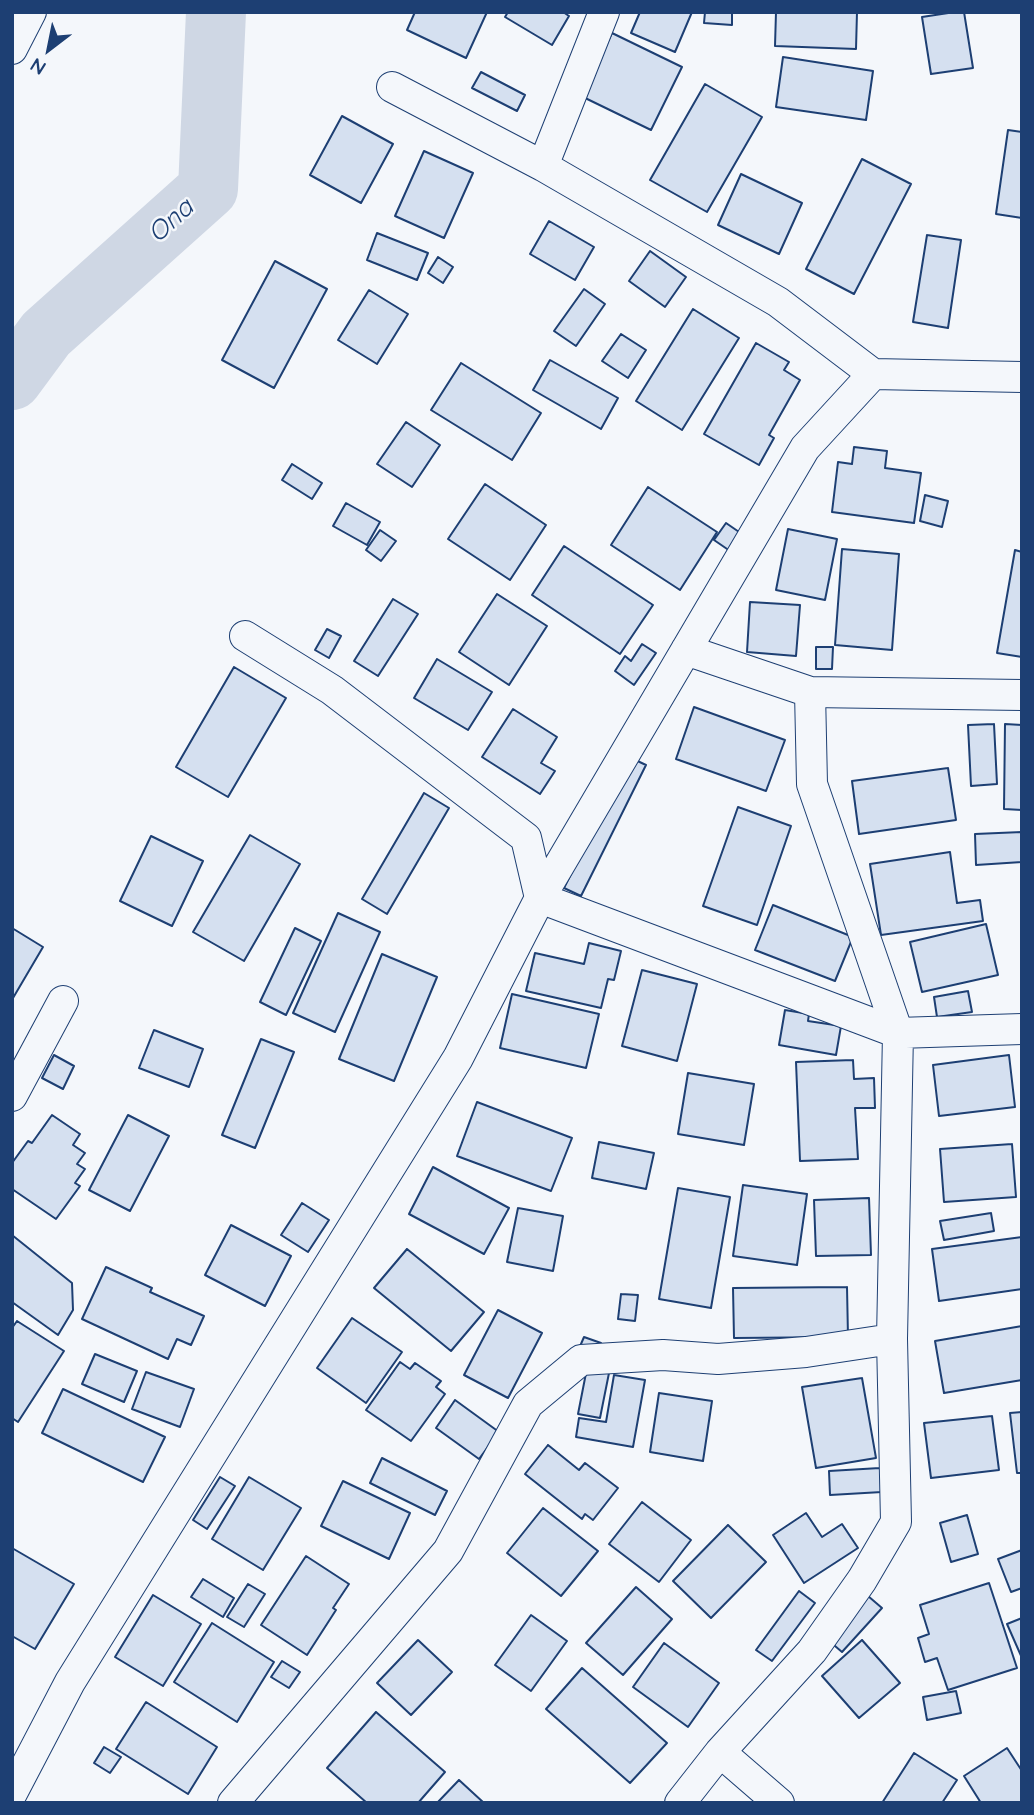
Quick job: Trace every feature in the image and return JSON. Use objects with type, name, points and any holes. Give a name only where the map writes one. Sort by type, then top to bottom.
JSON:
[{"type":"street","points":[[12,49],[31,12]]},
{"type":"street","points":[[544,166],[604,12]]},
{"type":"street","points":[[393,87],[544,166],[778,302],[873,374],[1022,377]]},
{"type":"street","points":[[12,1793],[70,1682],[458,1058],[540,898],[805,448],[873,374]]},
{"type":"street","points":[[245,636],[332,690],[526,838],[540,898]]},
{"type":"street","points":[[686,650],[810,692],[1022,695]]},
{"type":"street","points":[[680,1803],[720,1752],[752,1720],[812,1651],[862,1580],[896,1522],[892,1339],[898,1033],[813,783],[810,692]]},
{"type":"street","points":[[540,898],[898,1033],[1022,1028]]},
{"type":"street","points":[[12,1096],[63,1001]]},
{"type":"street","points":[[233,1803],[448,1551],[528,1404],[581,1360],[663,1355],[718,1359],[806,1352],[892,1339]]},
{"type":"street","points":[[720,1752],[779,1803]]},
{"type":"building","points":[[415,12],[487,12],[466,58],[407,30]]},
{"type":"building","points":[[508,12],[563,12],[569,16],[552,45],[505,17]]},
{"type":"building","points":[[640,12],[692,12],[675,52],[631,33]]},
{"type":"building","points":[[705,12],[732,12],[732,25],[704,23]]},
{"type":"building","points":[[776,12],[857,12],[856,49],[775,46]]},
{"type":"building","points":[[964,12],[973,68],[931,74],[922,17]]},
{"type":"building","points":[[612,33],[682,67],[651,130],[581,96]]},
{"type":"building","points":[[783,57],[873,71],[866,120],[776,107]]},
{"type":"building","points":[[481,72],[525,95],[517,111],[472,88]]},
{"type":"building","points":[[705,84],[762,117],[707,212],[650,180]]},
{"type":"building","points":[[342,116],[393,144],[361,203],[310,175]]},
{"type":"building","points":[[1008,130],[1022,132],[1022,218],[996,214]]},
{"type":"building","points":[[424,151],[473,173],[444,238],[395,216]]},
{"type":"building","points":[[862,159],[911,184],[854,294],[806,269]]},
{"type":"building","points":[[741,174],[802,203],[779,254],[718,225]]},
{"type":"building","points":[[549,221],[594,247],[575,280],[530,254]]},
{"type":"building","points":[[377,233],[428,253],[417,280],[367,260]]},
{"type":"building","points":[[927,235],[961,240],[948,328],[913,322]]},
{"type":"building","points":[[650,251],[686,277],[665,307],[629,281]]},
{"type":"building","points":[[438,257],[453,267],[443,283],[428,273]]},
{"type":"building","points":[[275,261],[327,289],[274,388],[222,360]]},
{"type":"building","points":[[584,289],[605,304],[576,346],[554,331]]},
{"type":"building","points":[[369,290],[408,314],[377,364],[338,340]]},
{"type":"building","points":[[693,309],[739,338],[682,430],[636,401]]},
{"type":"building","points":[[621,334],[646,350],[628,378],[602,361]]},
{"type":"building","points":[[756,343],[789,362],[784,370],[800,380],[769,435],[774,438],[759,465],[704,434]]},
{"type":"building","points":[[550,360],[618,398],[601,429],[533,390]]},
{"type":"building","points":[[461,363],[541,413],[512,460],[431,410]]},
{"type":"building","points":[[406,422],[440,445],[412,487],[377,464]]},
{"type":"building","points":[[854,447],[887,451],[885,468],[921,473],[914,523],[832,512],[838,462],[852,464]]},
{"type":"building","points":[[292,464],[322,483],[312,499],[282,480]]},
{"type":"building","points":[[485,484],[546,525],[510,580],[448,539]]},
{"type":"building","points":[[648,487],[717,532],[680,590],[611,545]]},
{"type":"building","points":[[925,495],[948,501],[942,527],[920,521]]},
{"type":"building","points":[[346,503],[380,522],[367,545],[333,526]]},
{"type":"building","points":[[726,523],[742,534],[730,551],[714,540]]},
{"type":"building","points":[[788,529],[837,539],[825,600],[776,590]]},
{"type":"building","points":[[380,530],[396,541],[381,561],[366,550]]},
{"type":"building","points":[[564,546],[653,605],[620,654],[532,595]]},
{"type":"building","points":[[842,549],[899,554],[892,650],[835,645]]},
{"type":"building","points":[[1015,550],[1022,552],[1022,657],[997,653]]},
{"type":"building","points":[[497,594],[547,626],[509,685],[459,652]]},
{"type":"building","points":[[393,599],[418,614],[378,676],[354,661]]},
{"type":"building","points":[[750,602],[800,605],[796,656],[747,652]]},
{"type":"building","points":[[327,629],[341,636],[329,658],[315,650]]},
{"type":"building","points":[[642,644],[656,653],[634,685],[615,671],[625,656],[631,661]]},
{"type":"building","points":[[816,647],[833,647],[832,669],[816,669]]},
{"type":"building","points":[[437,659],[492,692],[468,730],[414,698]]},
{"type":"building","points":[[234,667],[286,698],[228,797],[176,767]]},
{"type":"building","points":[[694,707],[785,740],[766,791],[676,759]]},
{"type":"building","points":[[513,709],[557,737],[541,763],[555,771],[540,794],[482,757]]},
{"type":"building","points":[[994,724],[997,784],[971,786],[968,725]]},
{"type":"building","points":[[1005,724],[1022,725],[1022,810],[1004,809]]},
{"type":"building","points":[[629,757],[646,765],[581,896],[564,888]]},
{"type":"building","points":[[948,768],[956,820],[859,834],[852,781]]},
{"type":"building","points":[[424,793],[449,808],[387,914],[362,899]]},
{"type":"building","points":[[738,807],[791,826],[757,925],[703,906]]},
{"type":"building","points":[[1022,832],[1022,862],[976,865],[975,834]]},
{"type":"building","points":[[250,835],[300,864],[244,961],[193,932]]},
{"type":"building","points":[[151,836],[203,861],[172,926],[120,901]]},
{"type":"building","points":[[950,852],[957,903],[980,900],[983,921],[881,935],[870,864]]},
{"type":"building","points":[[773,905],[853,937],[835,981],[755,950]]},
{"type":"building","points":[[338,913],[380,932],[335,1032],[293,1013]]},
{"type":"building","points":[[986,924],[998,975],[922,992],[910,942]]},
{"type":"building","points":[[12,928],[43,947],[13,998],[12,998]]},
{"type":"building","points":[[295,928],[321,941],[286,1015],[260,1002]]},
{"type":"building","points":[[589,943],[621,951],[614,980],[608,979],[601,1008],[526,991],[535,953],[584,964]]},
{"type":"building","points":[[382,954],[437,977],[394,1081],[339,1059]]},
{"type":"building","points":[[642,970],[697,984],[677,1061],[622,1046]]},
{"type":"building","points":[[968,991],[972,1012],[937,1017],[934,997]]},
{"type":"building","points":[[512,994],[599,1014],[586,1068],[500,1048]]},
{"type":"building","points":[[785,1010],[809,1014],[808,1021],[841,1026],[836,1055],[779,1045]]},
{"type":"building","points":[[154,1030],[203,1049],[189,1087],[139,1068]]},
{"type":"building","points":[[261,1039],[294,1052],[255,1148],[222,1135]]},
{"type":"building","points":[[54,1055],[74,1066],[63,1089],[42,1078]]},
{"type":"building","points":[[1009,1055],[1015,1107],[939,1116],[933,1065]]},
{"type":"building","points":[[853,1060],[854,1079],[874,1078],[875,1108],[855,1108],[858,1159],[800,1161],[796,1062]]},
{"type":"building","points":[[688,1073],[754,1084],[744,1145],[678,1134]]},
{"type":"building","points":[[477,1102],[572,1138],[551,1191],[457,1156]]},
{"type":"building","points":[[52,1115],[80,1134],[73,1145],[85,1153],[77,1164],[85,1169],[75,1183],[80,1186],[56,1219],[12,1189],[12,1163],[28,1141],[32,1143]]},
{"type":"building","points":[[128,1115],[169,1136],[130,1211],[89,1190]]},
{"type":"building","points":[[599,1142],[654,1153],[646,1189],[592,1178]]},
{"type":"building","points":[[1012,1144],[1016,1197],[944,1202],[940,1149]]},
{"type":"building","points":[[433,1167],[509,1208],[484,1254],[409,1214]]},
{"type":"building","points":[[743,1185],[807,1194],[797,1265],[733,1256]]},
{"type":"building","points":[[678,1188],[730,1197],[711,1308],[659,1299]]},
{"type":"building","points":[[869,1198],[871,1255],[816,1256],[814,1200]]},
{"type":"building","points":[[302,1203],[329,1220],[308,1252],[281,1235]]},
{"type":"building","points":[[518,1208],[563,1216],[553,1271],[507,1262]]},
{"type":"building","points":[[991,1213],[994,1231],[944,1240],[940,1221]]},
{"type":"building","points":[[231,1225],[291,1256],[265,1306],[205,1275]]},
{"type":"building","points":[[12,1235],[72,1283],[73,1310],[58,1335],[12,1302]]},
{"type":"building","points":[[1022,1237],[1022,1289],[939,1301],[932,1249]]},
{"type":"building","points":[[407,1249],[484,1312],[451,1351],[374,1288]]},
{"type":"building","points":[[106,1267],[152,1288],[150,1292],[204,1316],[191,1345],[177,1339],[168,1359],[82,1319]]},
{"type":"building","points":[[847,1287],[848,1337],[734,1338],[733,1288]]},
{"type":"building","points":[[621,1294],[638,1295],[635,1321],[618,1319]]},
{"type":"building","points":[[498,1310],[542,1333],[508,1398],[464,1375]]},
{"type":"building","points":[[352,1318],[402,1352],[366,1403],[317,1368]]},
{"type":"building","points":[[17,1321],[64,1351],[18,1422],[12,1418],[12,1328]]},
{"type":"building","points":[[1022,1326],[1022,1380],[944,1393],[935,1341]]},
{"type":"building","points":[[584,1337],[601,1343],[595,1358],[578,1351]]},
{"type":"building","points":[[95,1354],[137,1371],[124,1402],[82,1384]]},
{"type":"building","points":[[400,1362],[410,1369],[415,1363],[441,1381],[436,1387],[445,1394],[411,1441],[366,1410]]},
{"type":"building","points":[[587,1368],[609,1373],[600,1418],[578,1414]]},
{"type":"building","points":[[146,1372],[194,1389],[180,1427],[132,1409]]},
{"type":"building","points":[[614,1375],[645,1380],[633,1447],[576,1437],[579,1418],[606,1422]]},
{"type":"building","points":[[862,1378],[876,1458],[816,1468],[802,1387]]},
{"type":"building","points":[[63,1389],[165,1437],[143,1482],[42,1433]]},
{"type":"building","points":[[659,1393],[712,1401],[703,1461],[650,1452]]},
{"type":"building","points":[[455,1400],[499,1432],[479,1459],[436,1428]]},
{"type":"building","points":[[1022,1412],[1022,1473],[1017,1473],[1010,1413]]},
{"type":"building","points":[[992,1416],[999,1470],[931,1478],[924,1423]]},
{"type":"building","points":[[548,1445],[579,1470],[585,1463],[618,1488],[593,1520],[585,1514],[582,1519],[525,1474]]},
{"type":"building","points":[[382,1458],[447,1491],[435,1515],[370,1483]]},
{"type":"building","points":[[880,1468],[882,1492],[830,1495],[829,1471]]},
{"type":"building","points":[[220,1477],[235,1486],[207,1529],[193,1520]]},
{"type":"building","points":[[249,1477],[301,1508],[263,1570],[212,1539]]},
{"type":"building","points":[[343,1481],[410,1513],[389,1559],[321,1526]]},
{"type":"building","points":[[642,1502],[691,1540],[659,1582],[609,1544]]},
{"type":"building","points":[[543,1508],[598,1551],[561,1596],[507,1553]]},
{"type":"building","points":[[806,1513],[822,1537],[842,1524],[858,1548],[804,1583],[773,1535]]},
{"type":"building","points":[[967,1515],[978,1554],[951,1562],[940,1523]]},
{"type":"building","points":[[728,1525],[766,1562],[711,1618],[673,1581]]},
{"type":"building","points":[[12,1548],[74,1584],[35,1649],[12,1636]]},
{"type":"building","points":[[1022,1550],[1022,1588],[1011,1592],[998,1559]]},
{"type":"building","points":[[306,1556],[349,1584],[307,1655],[261,1625]]},
{"type":"building","points":[[203,1579],[234,1598],[223,1617],[191,1597]]},
{"type":"building","points":[[989,1583],[1017,1668],[948,1690],[937,1658],[925,1662],[918,1638],[929,1634],[920,1605]]},
{"type":"building","points":[[248,1584],[265,1594],[244,1627],[227,1617]]},
{"type":"building","points":[[636,1587],[672,1619],[623,1675],[586,1643]]},
{"type":"building","points":[[799,1591],[815,1603],[772,1661],[756,1650]]},
{"type":"building","points":[[153,1595],[201,1624],[163,1686],[115,1657]]},
{"type":"building","points":[[868,1596],[882,1608],[842,1652],[828,1640]]},
{"type":"building","points":[[531,1615],[567,1641],[531,1691],[495,1665]]},
{"type":"building","points":[[1022,1618],[1022,1658],[1007,1624]]},
{"type":"building","points":[[212,1623],[274,1662],[237,1722],[174,1682]]},
{"type":"building","points":[[418,1640],[452,1672],[411,1715],[377,1683]]},
{"type":"building","points":[[862,1640],[900,1683],[859,1718],[822,1676]]},
{"type":"building","points":[[664,1643],[719,1683],[688,1727],[633,1687]]},
{"type":"building","points":[[282,1661],[300,1672],[289,1688],[271,1677]]},
{"type":"building","points":[[582,1668],[667,1743],[630,1783],[546,1709]]},
{"type":"building","points":[[956,1691],[961,1713],[927,1720],[923,1697]]},
{"type":"building","points":[[146,1702],[217,1747],[188,1794],[116,1749]]},
{"type":"building","points":[[376,1712],[445,1772],[418,1803],[367,1803],[327,1768]]},
{"type":"building","points":[[104,1747],[121,1757],[110,1773],[94,1763]]},
{"type":"building","points":[[1007,1748],[1022,1771],[1022,1803],[981,1803],[964,1776]]},
{"type":"building","points":[[914,1753],[957,1780],[942,1803],[882,1803]]},
{"type":"building","points":[[459,1780],[484,1803],[437,1803]]},
{"type":"waterway","name":"Ona","points":[[12,380],[46,334],[208,189],[216,12]]}]
